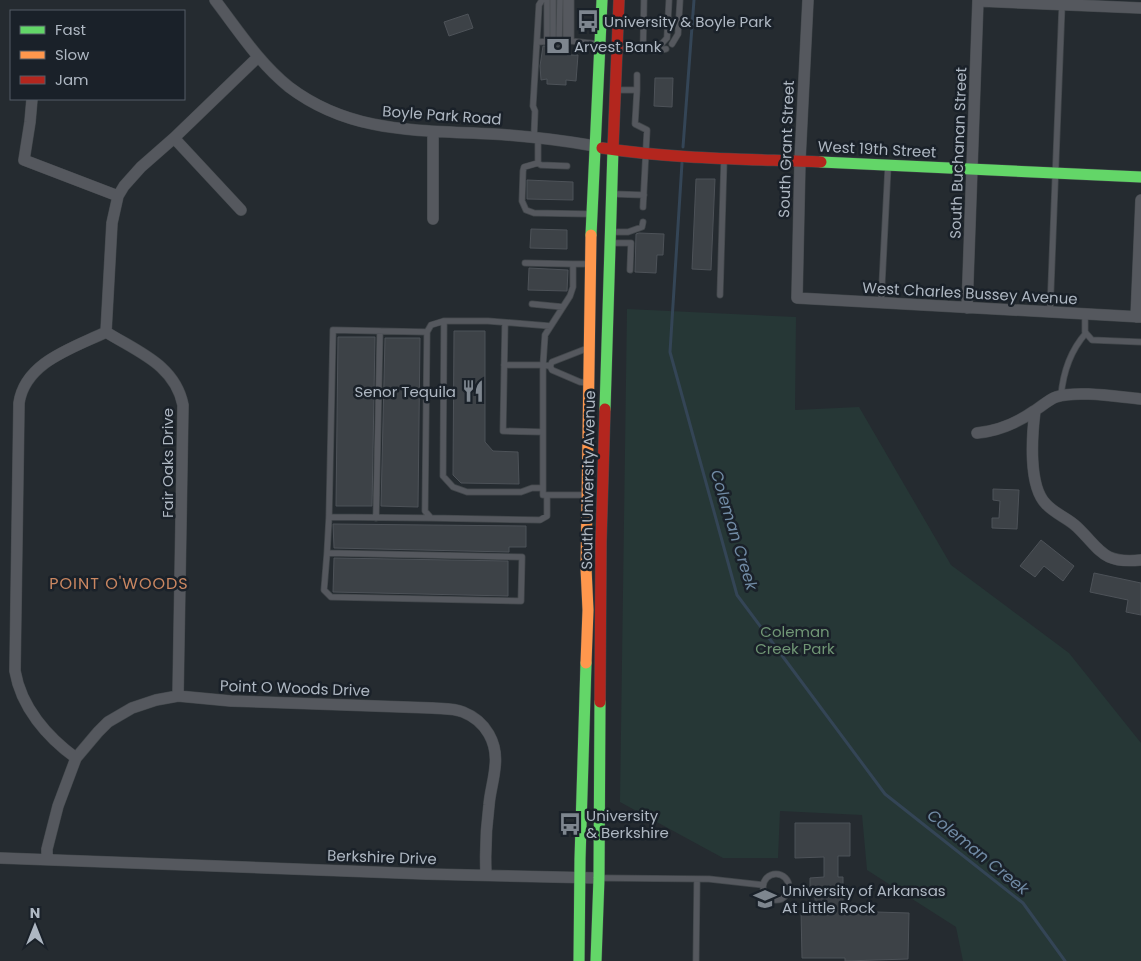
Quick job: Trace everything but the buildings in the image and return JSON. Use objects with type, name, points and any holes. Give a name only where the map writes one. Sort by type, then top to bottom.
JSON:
[{"type":"main road","name":"South University Avenue","points":[[579,961],[588,610],[590,264],[602,0]]},
{"type":"main road","name":"South University Avenue","points":[[596,961],[599,878],[601,542],[612,150],[619,0]]},
{"type":"main road","name":"West 19th Street","points":[[595,146],[612,150],[672,155],[1141,177]]},
{"type":"street","name":"Boyle Park Road","points":[[215,0],[258,57],[288,86],[333,113],[382,127],[433,132],[536,137],[595,146]]},
{"type":"street","name":"South Grant Street","points":[[797,298],[800,160],[808,0]]},
{"type":"street","points":[[978,0],[1062,2],[1141,8]]},
{"type":"street","name":"South Buchanan Street","points":[[967,308],[978,0]]},
{"type":"street","points":[[76,758],[60,747],[31,712],[21,695],[15,671],[19,403],[24,386],[35,371],[44,364],[106,332],[112,223],[118,196],[124,186],[141,167],[258,57]]},
{"type":"street","points":[[32,100],[24,160],[118,196]]},
{"type":"street","points":[[433,132],[433,219]]},
{"type":"street","points":[[174,138],[241,210]]},
{"type":"street","points":[[1139,317],[1141,200]]},
{"type":"street","name":"West Charles Bussey Avenue","points":[[797,298],[1139,317]]},
{"type":"street","name":"Fair Oaks Drive","points":[[106,332],[166,370],[178,386],[184,405],[178,696]]},
{"type":"street","points":[[977,433],[989,432],[1006,426],[1035,411],[1055,397],[1089,395],[1141,399]]},
{"type":"street","points":[[1035,411],[1032,433],[1033,462],[1038,490],[1044,503],[1076,526],[1106,556],[1125,561],[1141,560]]},
{"type":"street","name":"Point O Woods Drive","points":[[46,859],[58,806],[76,758],[98,732],[119,714],[146,703],[178,696],[231,701],[432,708],[465,713],[478,721],[486,729],[492,738],[495,750],[496,765],[489,805],[486,874]]},
{"type":"street","name":"Berkshire Drive","points":[[0,858],[426,874],[599,878]]},
{"type":"lane","points":[[538,163],[536,111],[533,106],[539,5],[542,0]]},
{"type":"lane","points":[[546,0],[550,41]]},
{"type":"lane","points":[[550,41],[553,0]]},
{"type":"lane","points":[[537,42],[559,41],[560,0]]},
{"type":"lane","points":[[566,0],[567,40],[600,44]]},
{"type":"lane","points":[[571,0],[571,41]]},
{"type":"lane","points":[[643,51],[644,0]]},
{"type":"lane","points":[[655,51],[668,38],[669,0]]},
{"type":"lane","points":[[672,44],[678,34],[680,0]]},
{"type":"lane","points":[[1050,312],[1062,2]]},
{"type":"lane","points":[[617,48],[643,51],[655,51],[666,48]]},
{"type":"lane","points":[[637,75],[635,124],[647,130],[643,207]]},
{"type":"lane","points":[[616,90],[636,90]]},
{"type":"lane","points":[[720,295],[724,157]]},
{"type":"lane","points":[[567,166],[541,165],[538,163],[524,168],[522,201],[526,210],[534,213],[592,214]]},
{"type":"lane","points":[[881,303],[888,165]]},
{"type":"lane","points":[[611,194],[644,195]]},
{"type":"lane","points":[[610,237],[642,227],[643,222]]},
{"type":"lane","points":[[610,237],[631,243],[630,270]]},
{"type":"lane","points":[[525,263],[590,264]]},
{"type":"lane","points":[[573,264],[573,287],[570,296],[545,335],[543,366],[543,495],[588,496]]},
{"type":"lane","points":[[532,304],[563,307]]},
{"type":"lane","points":[[1085,314],[1086,333],[1092,340],[1141,342]]},
{"type":"lane","points":[[432,518],[426,511],[426,332],[431,325],[444,320],[550,326]]},
{"type":"lane","points":[[444,320],[443,476],[452,487],[467,492],[520,492],[532,488],[543,488]]},
{"type":"lane","points":[[505,323],[502,432],[543,432]]},
{"type":"lane","points":[[327,554],[522,557],[521,601],[331,597],[324,590],[329,517],[333,330],[426,332]]},
{"type":"lane","points":[[376,518],[380,331]]},
{"type":"lane","points":[[1061,396],[1068,363],[1075,346],[1086,333]]},
{"type":"lane","points":[[550,366],[552,362],[590,347]]},
{"type":"lane","points":[[504,365],[550,366]]},
{"type":"lane","points":[[550,366],[552,370],[580,382],[590,384]]},
{"type":"lane","points":[[329,517],[540,520],[547,516],[547,495]]},
{"type":"lane","points":[[779,874],[786,878],[789,887],[786,895],[775,900],[764,893],[763,885],[767,877],[779,874]]},
{"type":"lane","name":"Berkshire Drive","points":[[599,878],[697,879],[763,885]]},
{"type":"lane","points":[[696,961],[697,879]]},
{"type":"green space","name":"Coleman Creek Park","points":[[627,309],[796,317],[795,410],[859,407],[951,565],[1069,653],[1141,743],[1141,961],[963,961],[956,927],[867,870],[862,815],[780,811],[778,858],[723,858],[620,802]]},
{"type":"waterway","name":"Coleman Creek","points":[[683,147],[694,0]]},
{"type":"waterway","name":"Coleman Creek","points":[[682,163],[670,352],[737,595],[885,794],[1023,903],[1065,961]]},
{"type":"traffic: fast","points":[[591,235],[602,0]]},
{"type":"traffic: fast","points":[[605,409],[613,149]]},
{"type":"traffic: fast","points":[[821,162],[1141,177]]},
{"type":"traffic: fast","points":[[579,961],[586,663]]},
{"type":"traffic: fast","points":[[596,961],[599,878],[600,702]]},
{"type":"traffic: slow","points":[[586,663],[591,235]]},
{"type":"traffic: jam","points":[[613,149],[619,0]]},
{"type":"traffic: jam","points":[[602,148],[684,156],[821,162]]},
{"type":"traffic: jam","points":[[600,702],[601,542],[605,409]]},
{"type":"place","name":"University & Boyle Park","points":[[588,21]]},
{"type":"place","name":"Arvest Bank","points":[[558,46]]},
{"type":"place","name":"Senor Tequila","points":[[473,391]]},
{"type":"place","name":"University & Berkshire","points":[[570,824]]},
{"type":"place","name":"University of Arkansas At Little Rock","points":[[765,899]]},
{"type":"district","name":"POINT O'WOODS","points":[[119,583]]}]
